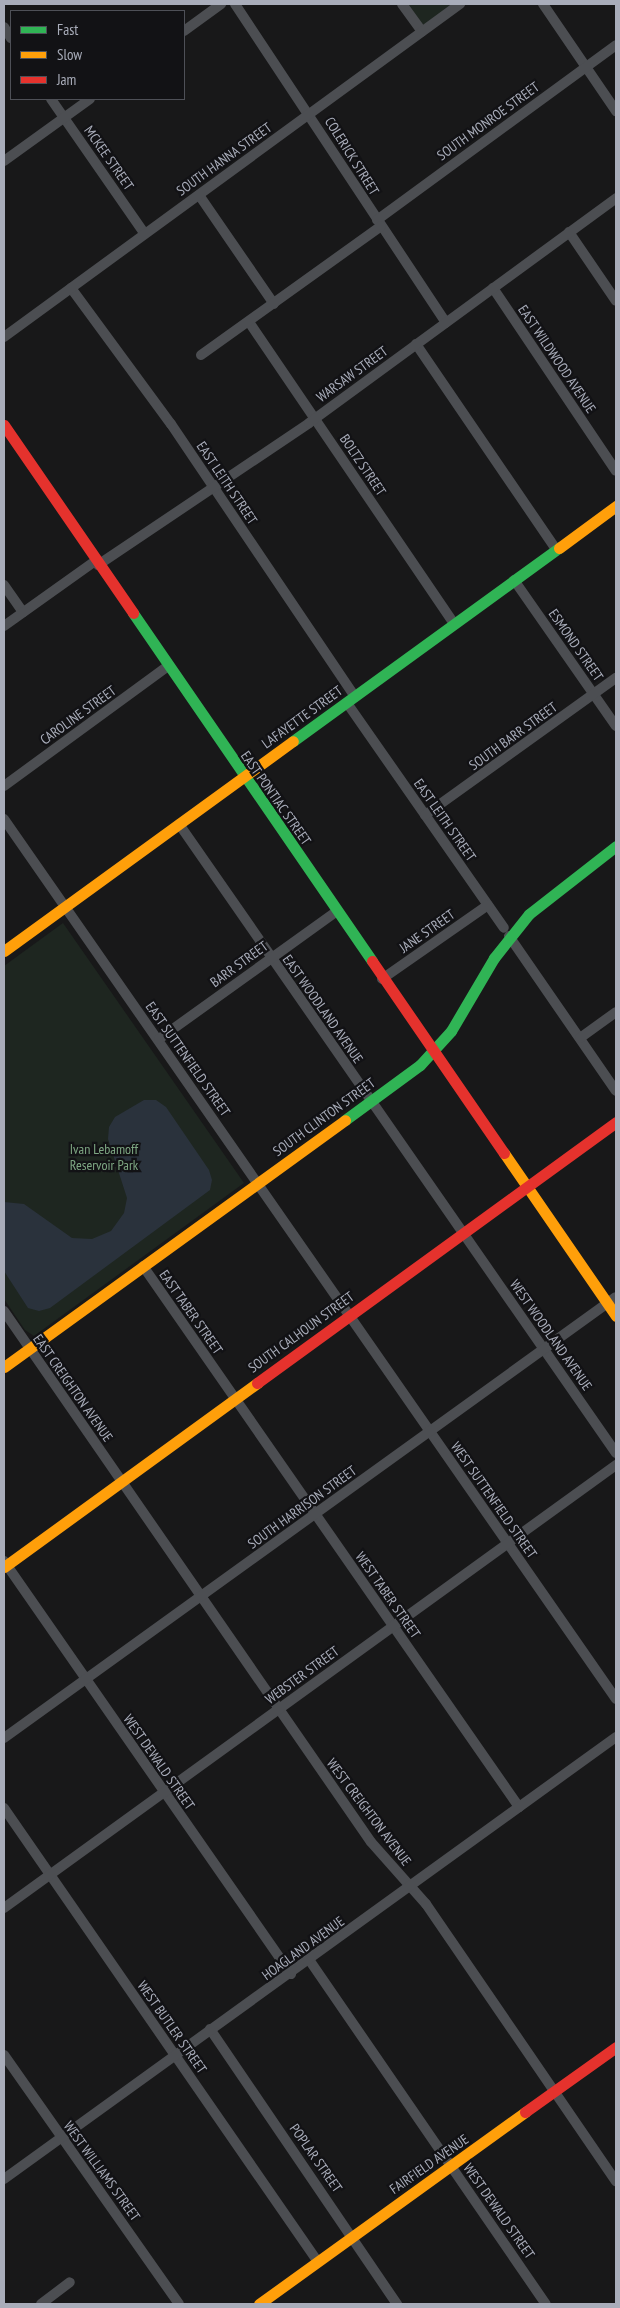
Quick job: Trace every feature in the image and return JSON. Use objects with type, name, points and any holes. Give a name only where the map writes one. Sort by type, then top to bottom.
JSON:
[{"type":"main road","name":"EAST PONTIAC STREET","points":[[4,425],[382,979],[527,1187],[612,1300],[616,1316]]},
{"type":"main road","name":"LAFAYETTE STREET","points":[[4,951],[616,506]]},
{"type":"main road","name":"SOUTH CLINTON STREET","points":[[4,1367],[371,1102],[434,1052],[451,1031],[506,932],[543,900],[616,846]]},
{"type":"main road","name":"SOUTH CALHOUN STREET","points":[[5,1564],[616,1122]]},
{"type":"main road","name":"FAIRFIELD AVENUE","points":[[259,2304],[452,2167],[616,2047]]},
{"type":"street","points":[[185,30],[221,4]]},
{"type":"street","name":"COLERICK STREET","points":[[236,4],[310,114],[341,168],[446,323]]},
{"type":"street","points":[[402,4],[422,32]]},
{"type":"street","name":"SOUTH HANNA STREET","points":[[4,337],[460,4]]},
{"type":"street","points":[[543,4],[616,111]]},
{"type":"street","name":"SOUTH MONROE STREET","points":[[201,356],[274,304],[616,45]]},
{"type":"street","name":"MCKEE STREET","points":[[52,100],[144,233]]},
{"type":"street","points":[[4,162],[89,100]]},
{"type":"street","points":[[199,195],[274,304]]},
{"type":"street","name":"WARSAW STREET","points":[[4,626],[315,418],[616,198]]},
{"type":"street","points":[[569,232],[616,301]]},
{"type":"street","name":"EAST LEITH STREET","points":[[71,288],[213,488],[425,815],[616,1090]]},
{"type":"street","name":"EAST WILDWOOD AVENUE","points":[[493,288],[616,471]]},
{"type":"street","name":"BOLTZ STREET","points":[[249,322],[454,624]]},
{"type":"street","points":[[416,344],[556,549]]},
{"type":"street","name":"ESMOND STREET","points":[[514,580],[616,726]]},
{"type":"street","points":[[4,585],[23,612]]},
{"type":"street","name":"CAROLINE STREET","points":[[4,786],[168,666]]},
{"type":"street","name":"SOUTH BARR STREET","points":[[425,815],[616,678]]},
{"type":"street","name":"EAST SUTTENFIELD STREET","points":[[4,819],[159,1039],[349,1316]]},
{"type":"street","name":"EAST WOODLAND AVENUE","points":[[179,824],[462,1233]]},
{"type":"street","name":"JANE STREET","points":[[382,979],[488,905]]},
{"type":"street","name":"BARR STREET","points":[[159,1039],[336,912]]},
{"type":"street","points":[[580,1038],[616,1012]]},
{"type":"street","name":"WEST WOODLAND AVENUE","points":[[462,1233],[616,1453]]},
{"type":"street","name":"EAST TABER STREET","points":[[143,1266],[235,1398]]},
{"type":"street","name":"SOUTH HARRISON STREET","points":[[4,1738],[612,1300]]},
{"type":"street","name":"EAST CREIGHTON AVENUE","points":[[4,1311],[120,1481]]},
{"type":"street","name":"WEST SUTTENFIELD STREET","points":[[349,1316],[616,1699]]},
{"type":"street","name":"WEST TABER STREET","points":[[235,1398],[519,1807]]},
{"type":"street","name":"WEBSTER STREET","points":[[4,1908],[616,1465]]},
{"type":"street","name":"WEST CREIGHTON AVENUE","points":[[120,1481],[371,1842],[426,1904],[616,2181]]},
{"type":"street","name":"WEST DEWALD STREET","points":[[5,1564],[291,1974]]},
{"type":"street","name":"HOAGLAND AVENUE","points":[[4,2179],[210,2029],[310,1961],[616,1738]]},
{"type":"street","name":"WEST BUTLER STREET","points":[[4,1808],[318,2262]]},
{"type":"street","name":"WEST DEWALD STREET","points":[[310,1961],[546,2304]]},
{"type":"street","name":"POPLAR STREET","points":[[210,2029],[354,2236],[397,2304]]},
{"type":"street","name":"WEST WILLIAMS STREET","points":[[4,2055],[179,2304]]},
{"type":"street","points":[[40,2304],[70,2282]]},
{"type":"green space","points":[[402,4],[460,4],[422,32]]},
{"type":"green space","name":"Ivan Lebamoff Reservoir Park","points":[[63,923],[244,1183],[34,1336],[25,1330],[4,1299],[4,966]]},
{"type":"shaded area","points":[[144,1100],[156,1100],[166,1107],[209,1170],[212,1180],[210,1190],[50,1308],[39,1311],[28,1308],[4,1271],[4,1202],[24,1204],[72,1238],[92,1239],[111,1231],[124,1213],[127,1198],[108,1139],[109,1127],[115,1117]]},
{"type":"traffic: fast","points":[[293,741],[559,548]]},
{"type":"traffic: fast","points":[[133,613],[372,961]]},
{"type":"traffic: fast","points":[[345,1120],[420,1065],[451,1031],[494,958],[529,914],[616,846]]},
{"type":"traffic: slow","points":[[559,548],[616,506]]},
{"type":"traffic: slow","points":[[4,951],[293,741]]},
{"type":"traffic: slow","points":[[4,1367],[345,1120]]},
{"type":"traffic: slow","points":[[504,1153],[616,1316]]},
{"type":"traffic: slow","points":[[4,1567],[257,1383]]},
{"type":"traffic: slow","points":[[259,2304],[525,2112]]},
{"type":"traffic: jam","points":[[4,425],[133,613]]},
{"type":"traffic: jam","points":[[372,961],[504,1153]]},
{"type":"traffic: jam","points":[[257,1383],[616,1122]]},
{"type":"traffic: jam","points":[[525,2112],[616,2047]]}]
